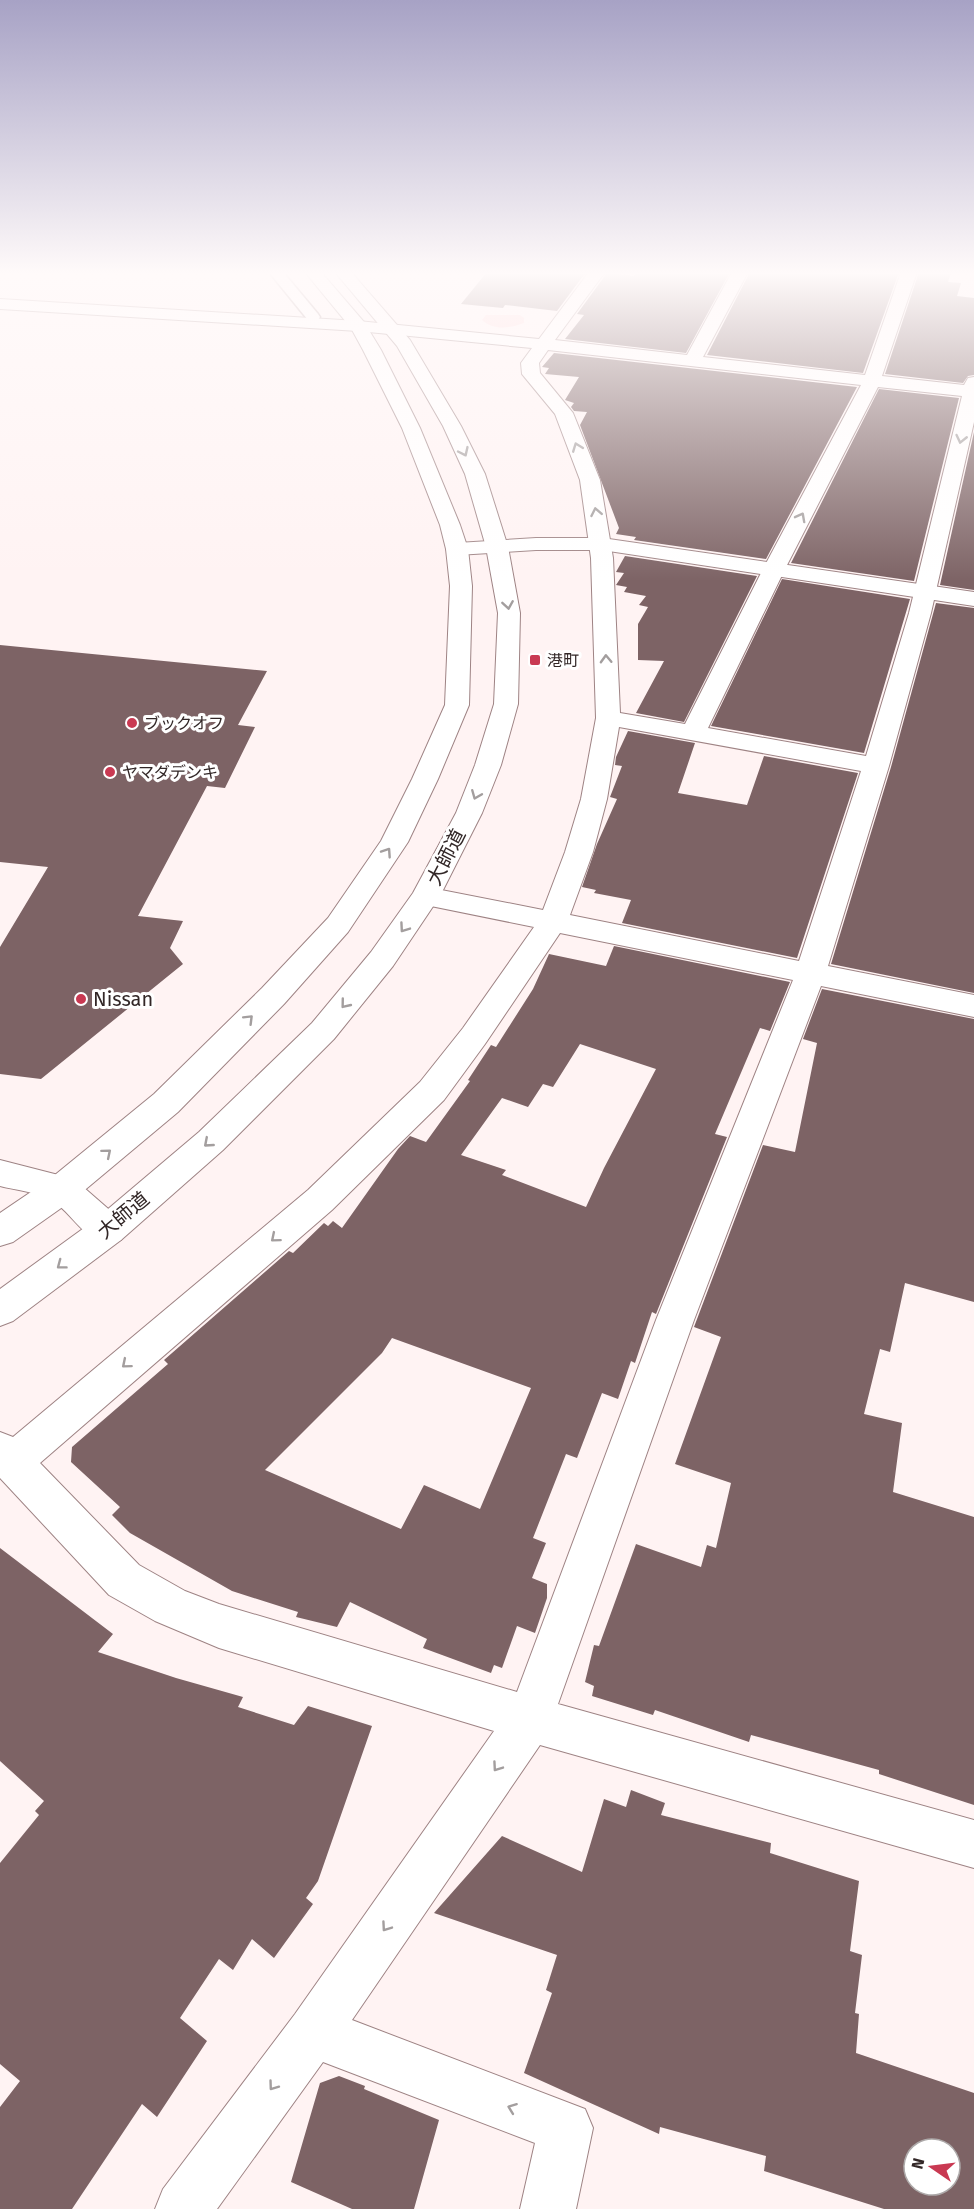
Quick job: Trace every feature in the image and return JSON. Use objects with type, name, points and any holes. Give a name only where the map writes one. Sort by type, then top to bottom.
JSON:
[{"type":"main road","points":[[0,1232],[62,1189],[166,1103],[273,996],[338,924],[394,842],[425,780],[457,705],[462,586],[457,549],[411,428],[384,375]]},
{"type":"main road","name":"大師道","points":[[0,1310],[108,1230],[211,1141],[323,1031],[382,959],[426,896],[469,813],[488,765],[506,704],[509,613],[497,547],[475,474],[452,426],[423,375]]},
{"type":"main road","points":[[532,375],[564,413],[590,480],[602,544],[608,718],[594,799],[579,852],[553,921],[474,1036],[432,1091],[320,1200],[6,1456],[124,1580],[170,1606],[219,1626],[530,1719],[974,1844]]},
{"type":"main road","points":[[183,2209],[313,2032],[530,1719],[675,1320],[810,974],[876,766],[926,592],[973,389],[828,375]]},
{"type":"main road","points":[[694,732],[774,569],[874,375]]},
{"type":"main road","points":[[457,549],[536,544],[602,544],[974,599]]},
{"type":"main road","points":[[608,718],[876,766]]},
{"type":"main road","points":[[426,896],[974,1006]]},
{"type":"main road","points":[[0,1173],[62,1189],[108,1230]]},
{"type":"main road","points":[[313,2032],[566,2128],[548,2209]]},
{"type":"building","points":[[557,375],[751,375],[857,387],[766,559],[634,540],[636,537],[616,534],[619,528],[580,425],[587,412],[574,411],[571,407],[574,403],[565,400],[579,377]]},
{"type":"building","points":[[894,375],[973,375],[968,376],[963,383]]},
{"type":"building","points":[[879,389],[959,398],[914,581],[791,563]]},
{"type":"building","points":[[974,432],[974,590],[940,585]]},
{"type":"building","points":[[625,556],[757,576],[684,722],[636,713],[664,661],[638,660],[638,624],[648,607],[639,605],[646,596],[624,592],[627,587],[616,585],[624,573],[616,572]]},
{"type":"building","points":[[782,579],[910,599],[864,753],[711,726]]},
{"type":"building","points":[[936,603],[974,608],[974,993],[831,964],[891,767]]},
{"type":"building","points":[[0,645],[267,671],[238,725],[255,727],[225,788],[207,786],[138,916],[183,921],[170,948],[183,964],[41,1079],[0,1074],[0,947],[48,867],[0,862]]},
{"type":"building","points":[[628,731],[695,743],[678,793],[747,805],[764,756],[858,773],[797,958],[622,923],[631,900],[594,893],[596,890],[582,887],[597,844],[617,799],[610,797],[622,766],[615,765],[616,757]]},
{"type":"building","points":[[614,946],[790,982],[770,1031],[760,1028],[715,1134],[727,1137],[656,1314],[652,1312],[635,1363],[631,1361],[618,1399],[602,1393],[577,1458],[566,1454],[533,1538],[546,1543],[532,1578],[547,1584],[547,1598],[535,1633],[517,1626],[502,1668],[494,1665],[491,1673],[423,1648],[427,1639],[350,1602],[337,1627],[296,1617],[298,1612],[232,1591],[130,1533],[112,1515],[120,1507],[71,1462],[72,1447],[168,1364],[164,1360],[289,1251],[293,1253],[324,1223],[328,1226],[333,1221],[342,1228],[398,1149],[410,1136],[426,1142],[470,1081],[468,1080],[491,1045],[496,1047],[533,989],[549,954],[606,966]],"holes":[[[580,1044],[656,1069],[586,1207],[502,1175],[506,1170],[461,1155],[502,1098],[528,1107],[543,1084],[553,1087]],[[392,1338],[531,1388],[480,1509],[424,1485],[401,1529],[265,1470],[382,1353]]]},
{"type":"building","points":[[822,989],[974,1019],[974,1302],[905,1283],[890,1352],[880,1349],[864,1414],[902,1423],[893,1492],[974,1517],[974,1805],[879,1774],[879,1770],[751,1735],[749,1742],[655,1710],[653,1715],[592,1696],[594,1686],[585,1682],[594,1645],[599,1646],[636,1544],[701,1567],[707,1545],[716,1548],[731,1483],[675,1464],[721,1337],[694,1327],[763,1145],[795,1152],[817,1043],[803,1039]]},
{"type":"building","points":[[0,1548],[113,1634],[98,1652],[243,1697],[238,1707],[294,1725],[308,1706],[372,1726],[318,1881],[306,1898],[313,1904],[274,1958],[252,1939],[233,1970],[219,1959],[180,2018],[207,2041],[157,2117],[142,2104],[72,2209],[0,2209],[0,2107],[20,2081],[0,2064],[0,1863],[39,1815],[35,1811],[44,1801],[0,1761]]},
{"type":"building","points":[[631,1790],[665,1803],[661,1815],[771,1843],[770,1853],[859,1881],[850,1951],[862,1955],[855,2013],[859,2014],[856,2053],[974,2093],[974,2209],[884,2209],[764,2171],[766,2156],[660,2127],[659,2134],[524,2073],[552,1993],[546,1990],[557,1955],[434,1913],[502,1836],[582,1872],[604,1799],[626,1807]]},
{"type":"building","points":[[339,2076],[365,2086],[364,2089],[439,2120],[414,2209],[352,2209],[291,2182],[320,2083]]},
{"type":"place","name":"港町","points":[[535,660]]},
{"type":"place","name":"ブックオフ","points":[[132,723]]},
{"type":"place","name":"ヤマダデンキ","points":[[110,772]]},
{"type":"place","name":"Nissan","points":[[81,999]]}]
